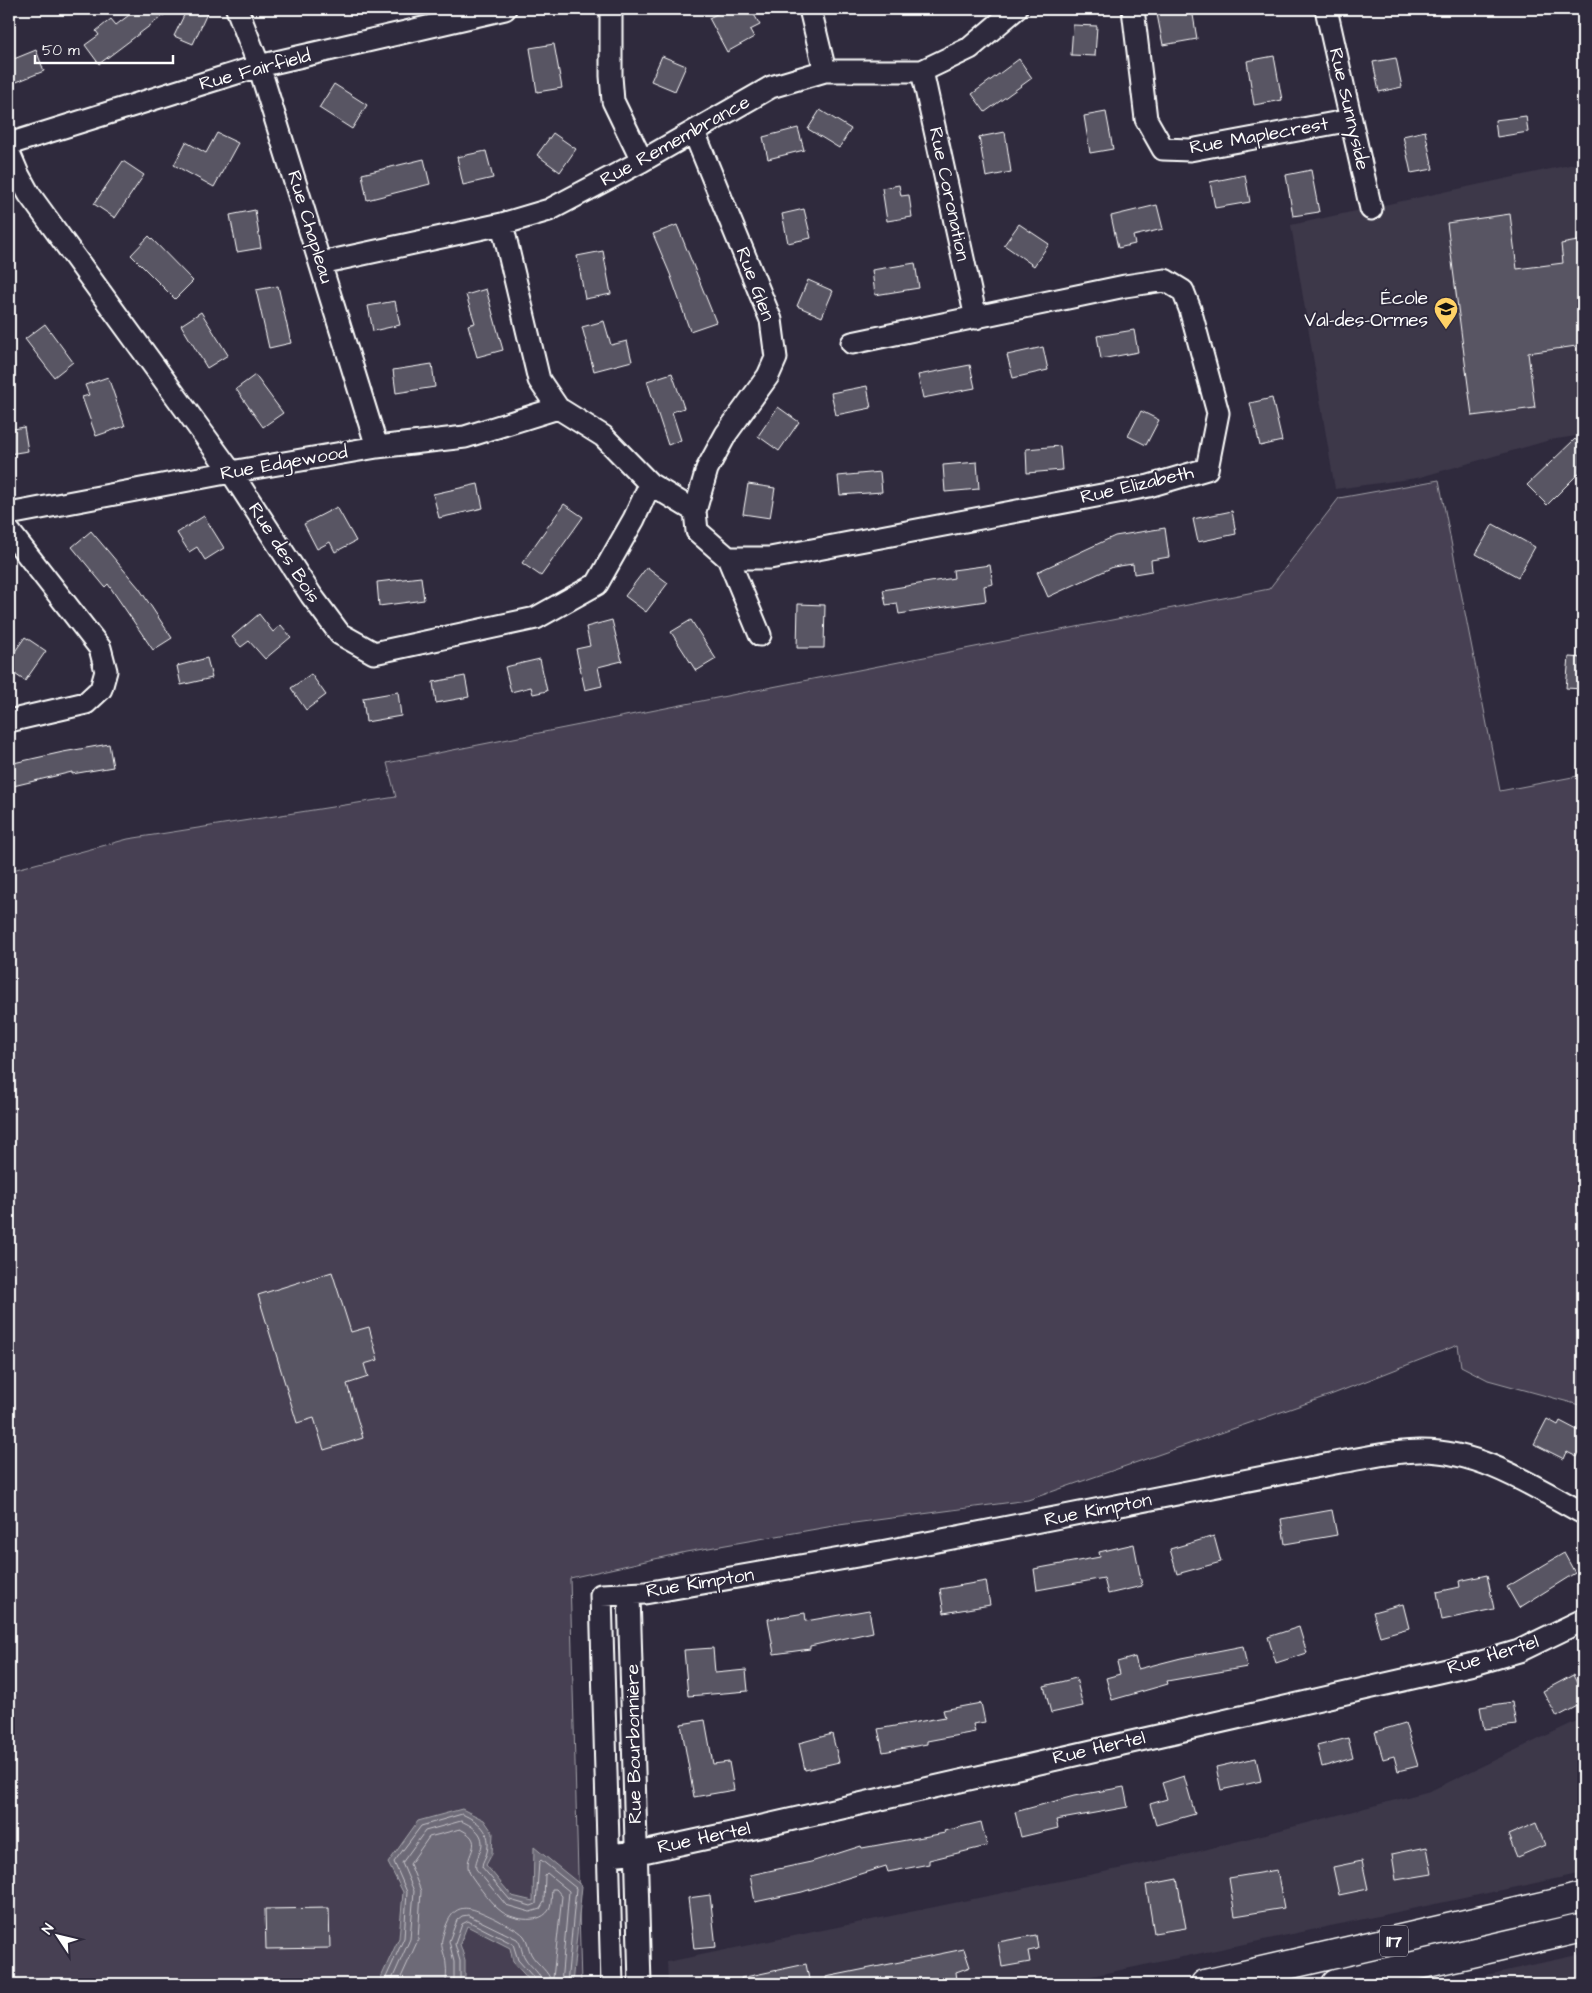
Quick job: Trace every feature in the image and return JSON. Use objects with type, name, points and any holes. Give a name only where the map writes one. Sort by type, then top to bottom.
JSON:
[{"type":"main road","name":"117","points":[[1205,1984],[1583,1897]]},
{"type":"main road","name":"117","points":[[1336,1984],[1583,1927]]},
{"type":"street","name":"Rue Chapleau","points":[[237,9],[259,66],[377,447]]},
{"type":"street","name":"Rue Fairfield","points":[[9,144],[259,66],[505,9]]},
{"type":"street","points":[[612,9],[611,76],[613,101],[642,161]]},
{"type":"street","points":[[810,9],[825,71]]},
{"type":"street","name":"Rue Remembrance","points":[[321,263],[502,224],[549,210],[642,161],[771,87],[825,71],[922,71],[970,48],[1016,9]]},
{"type":"street","name":"Rue Maplecrest","points":[[1133,9],[1146,119],[1163,149],[1190,150],[1351,120]]},
{"type":"street","name":"Rue Sunnyside","points":[[1326,9],[1371,209]]},
{"type":"street","name":"Rue Coronation","points":[[922,71],[976,318]]},
{"type":"street","name":"Rue Glen","points":[[694,132],[771,320],[776,358],[768,376],[726,434],[707,469],[695,511]]},
{"type":"street","name":"Rue des Bois","points":[[9,153],[29,194],[231,472],[311,595],[340,634],[374,653],[536,618],[597,584],[634,519],[650,484]]},
{"type":"street","points":[[502,224],[539,380],[558,408],[603,436],[650,484],[695,511],[697,530],[728,558],[760,635]]},
{"type":"street","name":"Rue Elizabeth","points":[[728,558],[770,558],[1149,486],[1207,469],[1218,413],[1190,308],[1183,291],[1165,280],[1126,286],[852,343]]},
{"type":"street","name":"Rue Edgewood","points":[[9,514],[231,472],[377,447],[465,437],[558,408]]},
{"type":"street","points":[[9,531],[100,648],[106,671],[101,689],[86,703],[9,722]]},
{"type":"street","name":"Rue Kimpton","points":[[601,1595],[644,1593],[886,1551],[1340,1462],[1407,1452],[1447,1453],[1488,1465],[1508,1473],[1583,1513]]},
{"type":"street","name":"Rue Bourbonnière","points":[[629,1594],[640,1984]]},
{"type":"street","name":"Rue Bourbonnière","points":[[601,1595],[612,1984]]},
{"type":"street","name":"Rue Hertel","points":[[609,1856],[636,1853],[1478,1663],[1526,1648],[1583,1620]]},
{"type":"shaded area","name":"École Val-des-Ormes","points":[[1583,162],[1583,435],[1550,440],[1417,478],[1335,489],[1291,225]]},
{"type":"shaded area","points":[[1439,480],[1500,791],[1583,775],[1583,1406],[1488,1380],[1461,1366],[1458,1345],[1333,1394],[1028,1500],[839,1525],[686,1552],[570,1578],[581,1984],[9,1984],[9,871],[128,839],[396,797],[387,763],[1269,589],[1339,498]]},
{"type":"shaded area","points":[[1583,1718],[1583,1873],[1054,1984],[668,1984],[667,1962],[1181,1856],[1430,1791]]},
{"type":"shaded area","points":[[1583,1954],[1583,1984],[1446,1984]]},
{"type":"water","points":[[462,1809],[484,1820],[493,1833],[492,1854],[486,1865],[512,1896],[533,1901],[534,1847],[582,1886],[572,1984],[533,1984],[513,1962],[510,1948],[467,1926],[460,1944],[465,1960],[465,1984],[378,1984],[399,1938],[403,1892],[388,1863],[418,1821]]},
{"type":"building","points":[[137,9],[172,9],[99,64],[85,45],[99,35],[96,31],[111,19],[116,25]]},
{"type":"building","points":[[187,9],[209,9],[193,44],[174,36]]},
{"type":"building","points":[[726,9],[751,9],[760,25],[750,30],[754,37],[727,52],[709,18]]},
{"type":"building","points":[[1156,9],[1192,9],[1197,39],[1163,45]]},
{"type":"building","points":[[1073,25],[1097,26],[1095,56],[1071,55]]},
{"type":"building","points":[[554,44],[562,88],[537,92],[530,48]]},
{"type":"building","points":[[36,50],[44,71],[9,85],[9,61]]},
{"type":"building","points":[[662,56],[686,66],[675,91],[651,81]]},
{"type":"building","points":[[1274,56],[1282,100],[1254,105],[1247,61]]},
{"type":"building","points":[[1396,58],[1402,87],[1379,92],[1373,62]]},
{"type":"building","points":[[1019,59],[1032,78],[985,112],[972,94]]},
{"type":"building","points":[[334,84],[367,105],[352,129],[319,108]]},
{"type":"building","points":[[820,110],[851,129],[839,148],[808,129]]},
{"type":"building","points":[[1106,112],[1113,149],[1090,153],[1084,116]]},
{"type":"building","points":[[1526,116],[1528,132],[1497,137],[1495,120]]},
{"type":"building","points":[[798,128],[804,150],[768,159],[763,137]]},
{"type":"building","points":[[1425,131],[1433,169],[1411,173],[1403,136]]},
{"type":"building","points":[[1005,132],[1011,172],[986,177],[979,137]]},
{"type":"building","points":[[217,133],[238,143],[214,187],[174,165],[186,142],[206,153]]},
{"type":"building","points":[[553,133],[576,149],[560,172],[537,155]]},
{"type":"building","points":[[486,151],[493,178],[463,185],[457,157]]},
{"type":"building","points":[[424,159],[430,184],[367,200],[362,174]]},
{"type":"building","points":[[123,161],[144,175],[115,218],[94,204]]},
{"type":"building","points":[[1311,170],[1319,212],[1293,216],[1286,175]]},
{"type":"building","points":[[1245,175],[1250,202],[1215,208],[1210,182]]},
{"type":"building","points":[[899,185],[901,196],[909,195],[912,217],[887,221],[882,188]]},
{"type":"building","points":[[1157,205],[1163,229],[1133,236],[1135,244],[1118,248],[1111,216]]},
{"type":"building","points":[[804,209],[811,238],[788,243],[782,214]]},
{"type":"building","points":[[255,210],[261,248],[237,252],[230,215]]},
{"type":"building","name":"École Val-des-Ormes","points":[[1510,214],[1517,269],[1563,263],[1561,244],[1583,240],[1583,345],[1528,353],[1535,408],[1472,416],[1447,223]]},
{"type":"building","points":[[1019,224],[1049,244],[1034,266],[1004,245]]},
{"type":"building","points":[[677,225],[716,322],[690,331],[670,274],[653,234]]},
{"type":"building","points":[[149,236],[193,281],[175,299],[131,255]]},
{"type":"building","points":[[603,251],[611,294],[585,299],[577,256]]},
{"type":"building","points":[[915,263],[919,288],[875,295],[872,270]]},
{"type":"building","points":[[808,280],[833,291],[822,317],[797,306]]},
{"type":"building","points":[[278,286],[291,343],[269,348],[256,290]]},
{"type":"building","points":[[486,289],[503,350],[477,357],[468,325],[475,323],[466,295]]},
{"type":"building","points":[[395,301],[400,325],[373,331],[368,306]]},
{"type":"building","points":[[201,312],[228,355],[207,368],[181,325]]},
{"type":"building","points":[[604,321],[611,345],[627,341],[632,361],[594,371],[582,327]]},
{"type":"building","points":[[45,324],[73,362],[54,377],[25,339]]},
{"type":"building","points":[[1134,330],[1138,352],[1101,359],[1097,336]]},
{"type":"building","points":[[1043,347],[1048,370],[1013,378],[1007,355]]},
{"type":"building","points":[[432,364],[435,387],[396,393],[393,370]]},
{"type":"building","points":[[970,365],[975,388],[923,398],[918,375]]},
{"type":"building","points":[[672,373],[684,408],[672,412],[681,440],[668,445],[647,381]]},
{"type":"building","points":[[255,375],[283,413],[263,427],[236,389]]},
{"type":"building","points":[[108,377],[125,426],[96,436],[82,397],[89,395],[85,385]]},
{"type":"building","points":[[867,386],[871,408],[836,415],[831,393]]},
{"type":"building","points":[[1272,398],[1282,441],[1260,446],[1250,403]]},
{"type":"building","points":[[778,407],[799,422],[779,451],[758,436]]},
{"type":"building","points":[[1141,411],[1159,420],[1146,445],[1128,436]]},
{"type":"building","points":[[24,427],[28,451],[9,454],[9,430]]},
{"type":"building","points":[[1575,439],[1583,447],[1583,469],[1547,505],[1527,485]]},
{"type":"building","points":[[1060,446],[1062,470],[1027,473],[1026,449]]},
{"type":"building","points":[[977,462],[979,489],[945,492],[943,465]]},
{"type":"building","points":[[880,472],[882,492],[840,495],[838,476]]},
{"type":"building","points":[[478,484],[483,508],[439,518],[433,494]]},
{"type":"building","points":[[748,484],[775,488],[770,518],[743,514]]},
{"type":"building","points":[[564,504],[583,517],[541,576],[522,563]]},
{"type":"building","points":[[337,507],[356,541],[335,552],[330,542],[317,549],[304,524]]},
{"type":"building","points":[[1232,511],[1236,534],[1198,542],[1193,519]]},
{"type":"building","points":[[204,516],[224,548],[205,560],[197,547],[189,552],[177,533]]},
{"type":"building","points":[[1493,524],[1535,547],[1518,577],[1476,554]]},
{"type":"building","points":[[1165,528],[1169,557],[1151,560],[1152,571],[1134,574],[1133,564],[1113,567],[1048,597],[1037,572],[1115,536]]},
{"type":"building","points":[[91,531],[139,588],[172,638],[153,650],[108,584],[105,587],[72,547]]},
{"type":"building","points":[[990,565],[993,584],[984,586],[986,601],[899,614],[897,603],[886,605],[883,590],[954,578],[953,570]]},
{"type":"building","points":[[647,567],[668,583],[646,612],[625,596]]},
{"type":"building","points":[[421,577],[424,600],[379,606],[377,582]]},
{"type":"building","points":[[798,604],[825,605],[824,648],[797,648]]},
{"type":"building","points":[[259,614],[273,632],[281,625],[291,637],[265,659],[249,641],[241,647],[232,637]]},
{"type":"building","points":[[612,620],[622,661],[598,667],[602,686],[585,690],[576,649],[590,646],[586,627]]},
{"type":"building","points":[[691,620],[716,659],[696,671],[671,632]]},
{"type":"building","points":[[25,637],[46,651],[25,681],[9,670],[9,660]]},
{"type":"building","points":[[1569,657],[1583,658],[1583,689],[1566,688]]},
{"type":"building","points":[[207,658],[212,678],[181,685],[177,666]]},
{"type":"building","points":[[540,659],[547,691],[533,694],[531,687],[511,692],[505,667]]},
{"type":"building","points":[[311,674],[326,695],[306,710],[291,688]]},
{"type":"building","points":[[465,676],[469,697],[436,703],[433,682]]},
{"type":"building","points":[[398,692],[401,716],[366,722],[363,698]]},
{"type":"building","points":[[109,744],[113,767],[72,774],[72,772],[9,787],[9,764]]},
{"type":"building","points":[[332,1272],[351,1332],[369,1327],[378,1360],[364,1364],[368,1377],[347,1384],[363,1438],[324,1450],[314,1418],[297,1423],[258,1295]]},
{"type":"building","points":[[1547,1419],[1558,1425],[1560,1421],[1583,1433],[1583,1446],[1577,1457],[1567,1452],[1564,1459],[1534,1444]]},
{"type":"building","points":[[1332,1510],[1337,1535],[1285,1544],[1281,1519]]},
{"type":"building","points":[[1214,1536],[1221,1562],[1177,1574],[1170,1549]]},
{"type":"building","points":[[1134,1544],[1142,1586],[1108,1594],[1104,1578],[1037,1590],[1034,1569],[1100,1557],[1099,1552]]},
{"type":"building","points":[[1564,1553],[1575,1573],[1519,1608],[1507,1587]]},
{"type":"building","points":[[1487,1575],[1494,1609],[1442,1620],[1437,1592],[1460,1587],[1459,1581]]},
{"type":"building","points":[[986,1581],[990,1605],[944,1613],[940,1589]]},
{"type":"building","points":[[1403,1604],[1409,1628],[1380,1636],[1373,1612]]},
{"type":"building","points":[[869,1610],[873,1632],[810,1646],[810,1649],[774,1654],[768,1619],[805,1613],[806,1621]]},
{"type":"building","points":[[1299,1627],[1307,1653],[1276,1663],[1268,1637]]},
{"type":"building","points":[[1243,1646],[1247,1667],[1167,1681],[1168,1684],[1112,1700],[1106,1678],[1120,1674],[1117,1662],[1135,1657],[1138,1669],[1181,1658]]},
{"type":"building","points":[[713,1648],[715,1673],[746,1670],[748,1691],[688,1696],[684,1650]]},
{"type":"building","points":[[1573,1675],[1583,1695],[1583,1703],[1557,1717],[1543,1691]]},
{"type":"building","points":[[1076,1678],[1083,1706],[1051,1713],[1044,1686]]},
{"type":"building","points":[[1512,1702],[1516,1725],[1484,1729],[1480,1707]]},
{"type":"building","points":[[981,1703],[985,1722],[973,1724],[975,1732],[927,1741],[927,1744],[883,1752],[878,1729],[945,1717],[943,1710]]},
{"type":"building","points":[[705,1720],[713,1764],[729,1762],[734,1790],[694,1797],[681,1724]]},
{"type":"building","points":[[1405,1723],[1418,1766],[1398,1771],[1394,1756],[1383,1759],[1375,1732]]},
{"type":"building","points":[[832,1734],[839,1762],[805,1770],[799,1743]]},
{"type":"building","points":[[1348,1738],[1353,1758],[1322,1767],[1317,1746]]},
{"type":"building","points":[[1256,1758],[1261,1781],[1221,1790],[1216,1767]]},
{"type":"building","points":[[1184,1776],[1195,1814],[1156,1825],[1150,1804],[1167,1799],[1162,1783]]},
{"type":"building","points":[[1124,1787],[1128,1807],[1056,1820],[1058,1828],[1021,1837],[1015,1812],[1074,1796]]},
{"type":"building","points":[[981,1822],[987,1846],[929,1860],[929,1864],[888,1872],[886,1866],[802,1892],[755,1902],[750,1875],[811,1862],[861,1846],[862,1848],[945,1833],[944,1831]]},
{"type":"building","points":[[1536,1823],[1545,1845],[1517,1857],[1508,1835]]},
{"type":"building","points":[[1427,1847],[1432,1874],[1396,1880],[1392,1854]]},
{"type":"building","points":[[1362,1861],[1368,1889],[1339,1895],[1333,1867]]},
{"type":"building","points":[[1277,1870],[1284,1908],[1235,1916],[1229,1878]]},
{"type":"building","points":[[1177,1879],[1186,1928],[1154,1933],[1146,1885]]},
{"type":"building","points":[[710,1895],[716,1947],[694,1949],[688,1898]]},
{"type":"building","points":[[329,1908],[330,1948],[266,1949],[265,1909]]},
{"type":"building","points":[[1036,1935],[1038,1949],[1028,1951],[1030,1962],[1002,1967],[998,1942]]},
{"type":"building","points":[[964,1949],[970,1967],[956,1972],[957,1980],[933,1984],[826,1984],[826,1977]]},
{"type":"building","points":[[806,1964],[810,1984],[742,1984],[741,1978]]},
{"type":"place","name":"École Val-des-Ormes","points":[[1446,330]]}]
